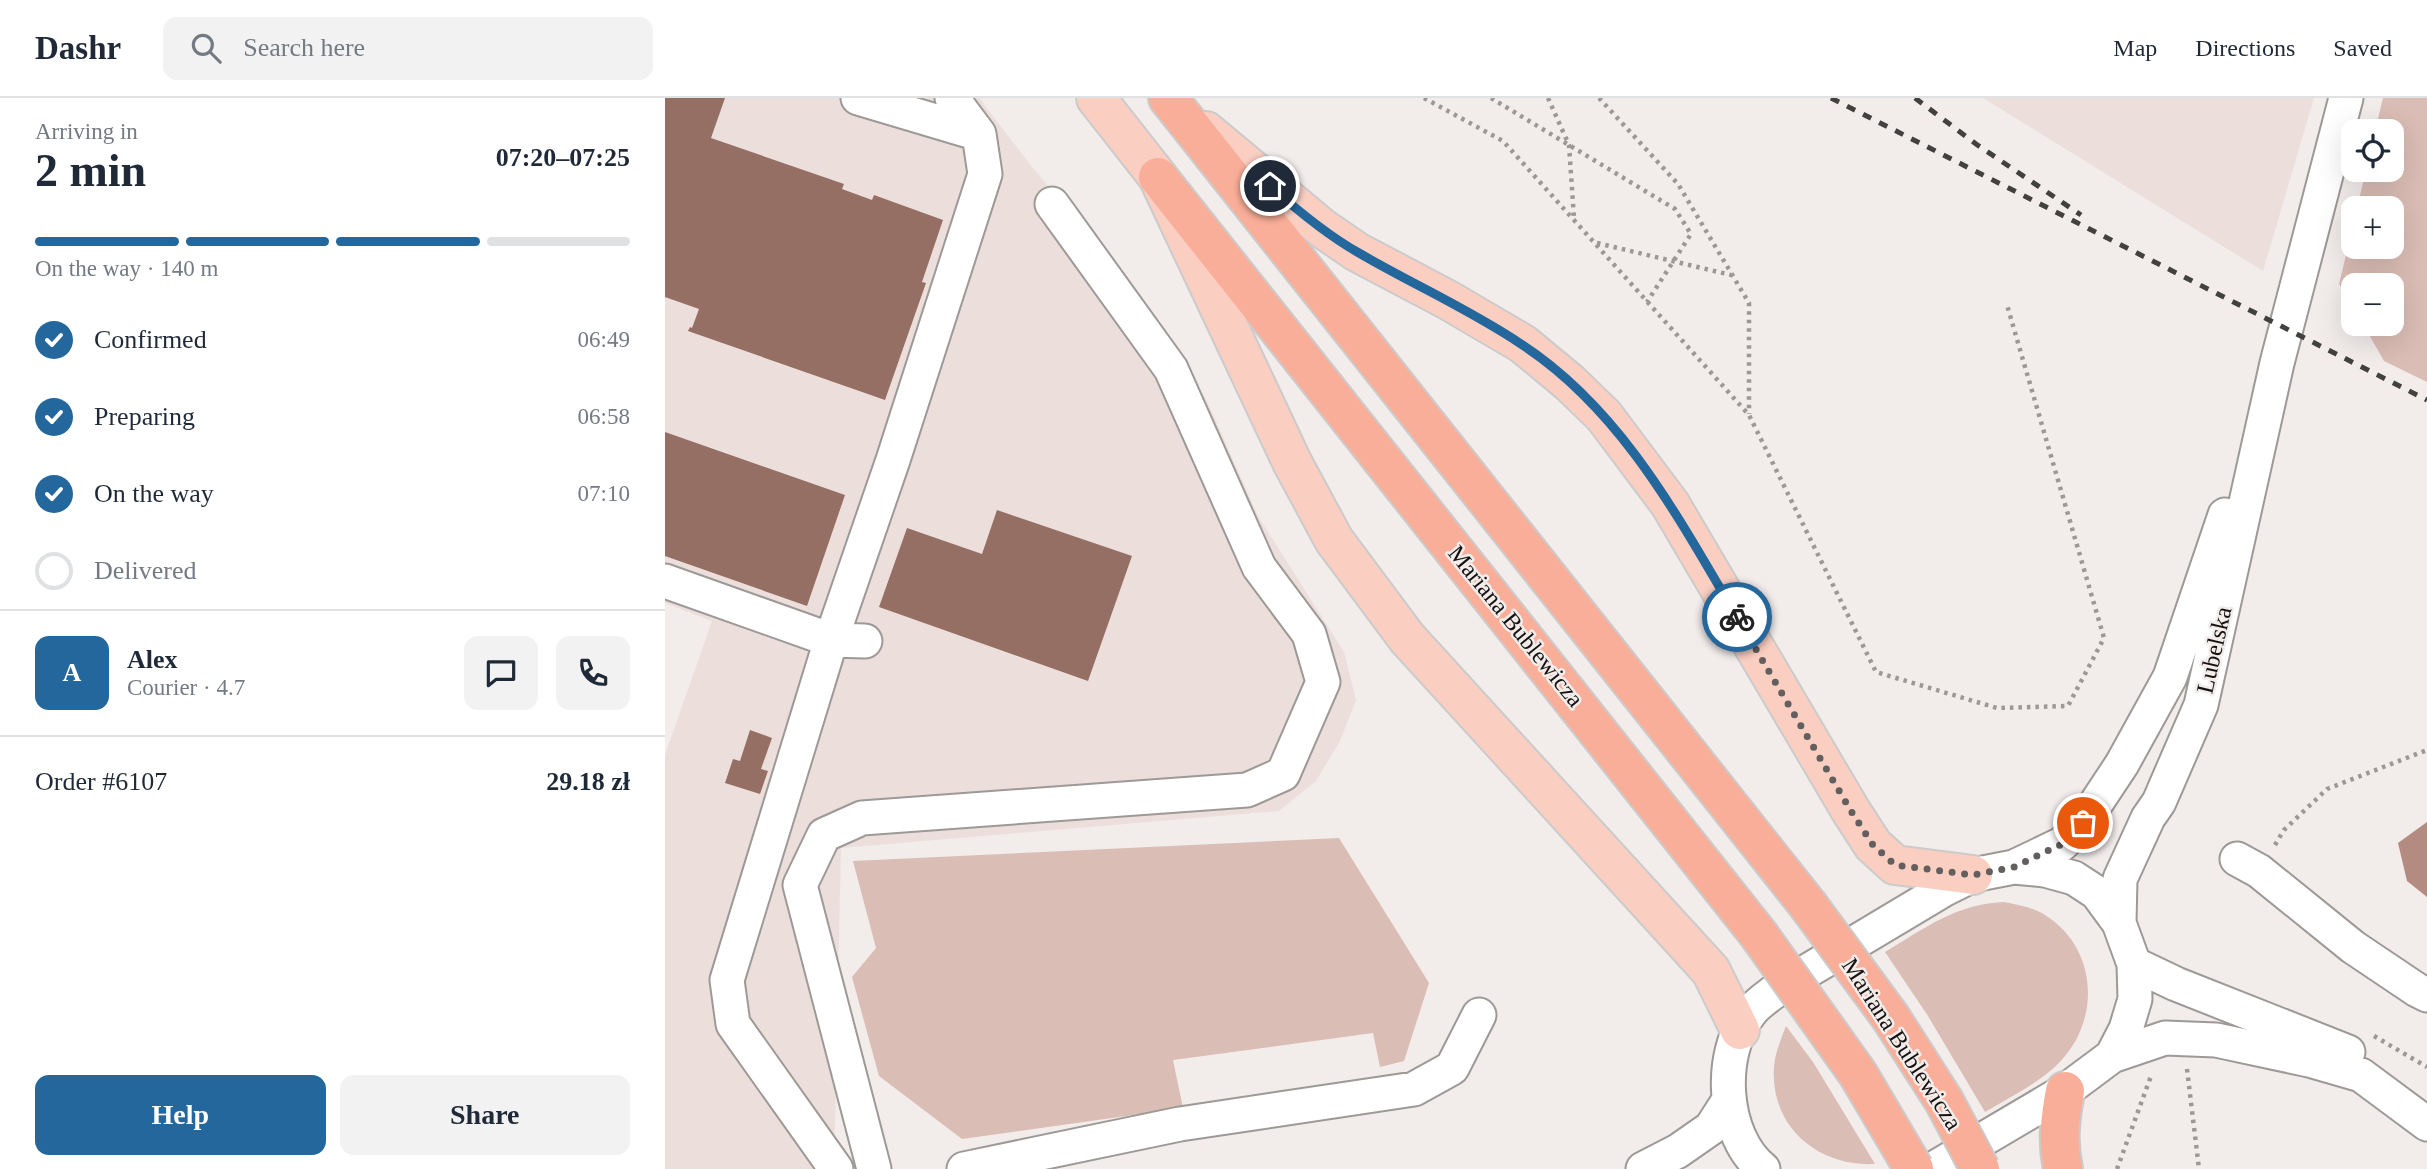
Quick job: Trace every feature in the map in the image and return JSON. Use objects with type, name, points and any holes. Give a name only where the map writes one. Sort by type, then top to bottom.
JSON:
[{"type":"highway","name":"Mariana Bublewicza","points":[[1168,98],[1808,905],[1891,1018],[1944,1101],[1980,1169]]},
{"type":"highway","name":"Mariana Bublewicza","points":[[1158,177],[1759,935],[1858,1074],[1914,1169]]},
{"type":"highway","points":[[2063,1169],[2058,1146],[2059,1121],[2065,1091]]},
{"type":"main road","name":"Mariana Bublewicza","points":[[1096,98],[1158,177]]},
{"type":"main road","points":[[1168,98],[1290,203],[1331,234],[1357,252],[1448,300],[1523,344],[1570,383],[1604,416],[1670,504],[1873,845],[1895,865],[1973,875]]},
{"type":"main road","points":[[1158,177],[1292,462],[1334,540],[1407,638],[1711,971],[1740,1030]]},
{"type":"street","points":[[858,98],[979,134]]},
{"type":"street","points":[[836,1169],[733,1024],[727,980],[831,640],[893,460],[985,174],[979,134],[953,98]]},
{"type":"street","name":"Lubelska","points":[[2119,923],[2120,879],[2148,818],[2159,802],[2201,705],[2277,363],[2346,98]]},
{"type":"street","points":[[874,1169],[800,885],[824,835],[862,818],[1247,790],[1283,774],[1323,682],[1309,634],[1259,568],[1171,369],[1052,204]]},
{"type":"street","name":"Lubelska","points":[[2014,867],[2062,844],[2083,823],[2122,764],[2170,677],[2277,363]]},
{"type":"street","points":[[665,580],[831,640],[865,642]]},
{"type":"street","points":[[2248,865],[2353,947],[2427,995]]},
{"type":"street","points":[[1763,1169],[1755,1163],[1734,1126],[1729,1100],[1733,1050],[1749,1013],[1779,988],[1943,890],[1973,875],[2014,867],[2045,870],[2074,878],[2097,893],[2119,923],[2134,964],[2135,999],[2126,1029],[2112,1056]]},
{"type":"street","points":[[2134,964],[2176,984],[2350,1052],[2411,1096],[2427,1113]]},
{"type":"street","points":[[964,1169],[1180,1124],[1413,1089],[1453,1068],[1479,1015]]},
{"type":"street","points":[[1933,1169],[2065,1091],[2112,1056],[2165,1038],[2216,1040],[2309,1060],[2361,1075],[2427,1124]]},
{"type":"street","points":[[1643,1169],[1678,1151],[1711,1128],[1729,1100]]},
{"type":"path","points":[[1424,98],[1503,141],[1749,415],[1876,672],[1997,708],[2068,706],[2104,638],[2007,305]]},
{"type":"path","points":[[1491,98],[1675,209],[1691,234],[1647,302]]},
{"type":"path","points":[[1548,98],[1569,145],[1574,220]]},
{"type":"path","points":[[1599,98],[1678,184],[1749,303],[1749,415]]},
{"type":"path","points":[[1595,243],[1732,275]]},
{"type":"path","points":[[2248,865],[2327,789],[2427,750]]},
{"type":"path","points":[[2187,1066],[2199,1169]]},
{"type":"path","points":[[2117,1169],[2153,1071]]},
{"type":"shaded area","points":[[665,98],[979,98],[1029,163],[1134,289],[1207,401],[1258,516],[1344,652],[1356,700],[1340,741],[1316,781],[1279,811],[841,848],[834,1169],[665,1169],[665,755],[712,621],[665,603]]},
{"type":"shaded area","points":[[1983,98],[2314,98],[2263,271]]},
{"type":"shaded area","points":[[2383,98],[2427,98],[2427,382],[2384,361],[2370,336],[2404,336],[2404,273],[2342,273],[2345,259],[2404,259],[2404,196],[2360,196],[2363,182],[2404,182],[2404,119],[2378,119]]},
{"type":"shaded area","points":[[2427,822],[2427,897],[2407,881],[2398,843]]},
{"type":"shaded area","points":[[1339,838],[1429,983],[1404,1061],[1380,1067],[1373,1033],[1173,1060],[1183,1108],[962,1139],[879,1076],[852,977],[876,948],[853,861]]},
{"type":"shaded area","points":[[2004,902],[2040,912],[2062,928],[2083,962],[2088,1001],[2077,1039],[2057,1065],[2028,1087],[1985,1112],[1928,1016],[1885,952],[1956,912]]},
{"type":"shaded area","points":[[1786,1026],[1813,1062],[1875,1164],[1835,1159],[1802,1139],[1789,1125],[1780,1108],[1775,1089],[1774,1067]]},
{"type":"building","points":[[665,98],[725,98],[711,138],[844,184],[842,189],[872,200],[874,195],[943,220],[922,282],[926,283],[885,400],[688,331],[692,328],[699,309],[665,297]]},
{"type":"building","points":[[665,432],[845,495],[807,606],[665,556]]},
{"type":"building","points":[[997,510],[1132,556],[1088,681],[879,607],[907,528],[982,554]]},
{"type":"building","points":[[750,730],[772,738],[761,769],[768,771],[760,794],[725,783],[733,759],[740,761]]},
{"type":"railway","points":[[1831,98],[2427,400]]},
{"type":"railway","points":[[1915,98],[1976,144],[2081,215]]},
{"type":"way so far","points":[[1737,617],[1851,811],[1873,845],[1895,865],[1973,875],[2014,867],[2062,844],[2083,823]]},
{"type":"route","points":[[1270,186],[1357,252],[1448,300],[1523,344],[1570,383],[1604,416],[1638,458],[1670,504],[1737,617]]}]
